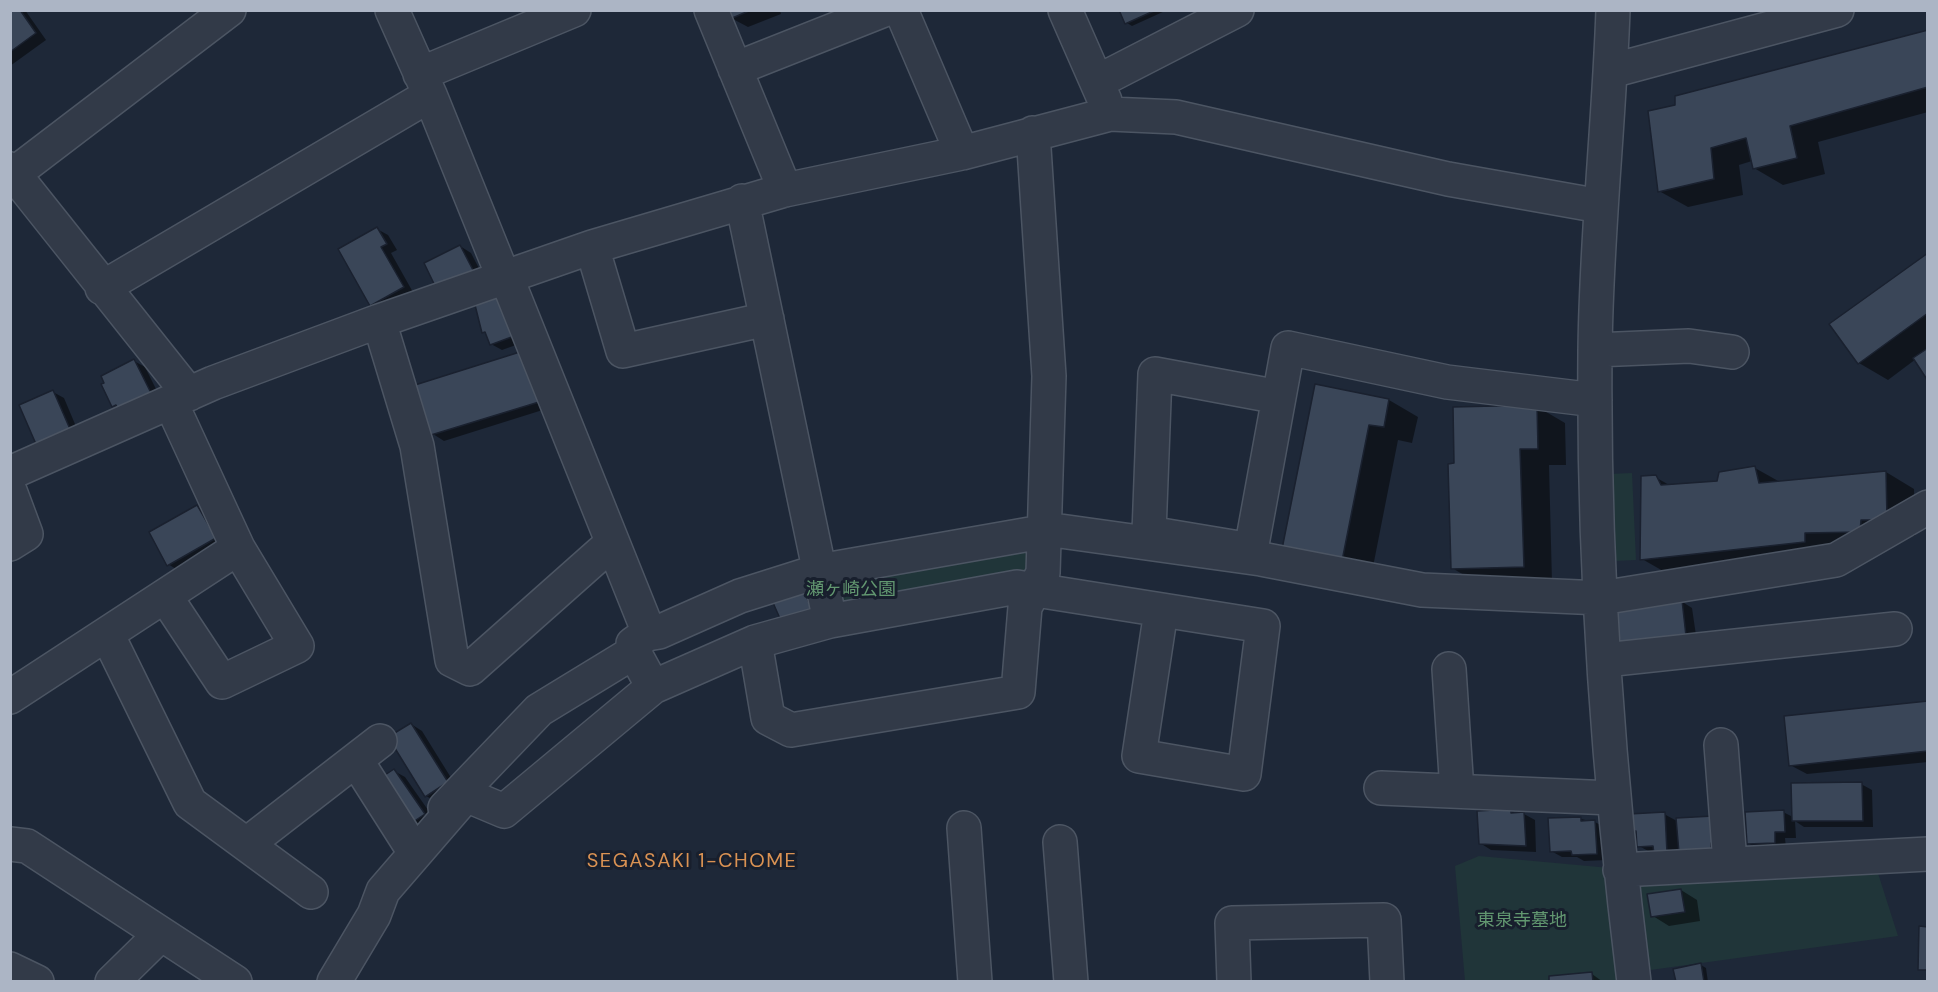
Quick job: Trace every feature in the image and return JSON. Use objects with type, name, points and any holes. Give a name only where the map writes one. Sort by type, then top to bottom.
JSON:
[{"type":"street","points":[[165,596],[222,682],[297,646],[238,548],[180,398],[102,288],[12,173],[229,10]]},
{"type":"street","points":[[392,10],[425,84],[501,271],[507,279],[648,633],[640,643]]},
{"type":"street","points":[[102,288],[425,84],[574,10]]},
{"type":"street","points":[[711,10],[785,190]]},
{"type":"street","points":[[735,69],[884,10]]},
{"type":"street","points":[[901,10],[963,153]]},
{"type":"street","points":[[1065,10],[1110,114]]},
{"type":"street","points":[[1097,82],[1237,10]]},
{"type":"street","points":[[1613,10],[1611,71],[1600,206],[1595,400],[1601,598],[1612,798],[1634,981]]},
{"type":"street","points":[[1611,71],[1837,10]]},
{"type":"street","points":[[10,473],[180,398],[379,321],[507,279],[592,247],[742,201],[963,153],[1110,114],[1176,117],[1448,179],[1600,206]]},
{"type":"street","points":[[755,642],[768,718],[791,730],[1018,692],[1025,607],[1043,573],[1049,376],[1032,133]]},
{"type":"street","points":[[742,201],[830,621]]},
{"type":"street","points":[[592,247],[623,351],[767,319]]},
{"type":"street","points":[[379,321],[417,446],[452,660],[470,669],[612,543]]},
{"type":"street","points":[[1595,351],[1689,346],[1732,352]]},
{"type":"street","points":[[1279,397],[1155,374],[1149,533],[1251,550],[1288,348],[1447,382],[1595,400]]},
{"type":"street","points":[[10,491],[26,534],[10,544]]},
{"type":"street","points":[[324,981],[379,887],[459,792],[539,710],[659,632],[740,597],[819,571],[1053,530],[1226,554],[1422,590],[1601,598],[1836,560],[1928,507]]},
{"type":"street","points":[[10,697],[238,548]]},
{"type":"street","points":[[334,981],[374,915],[383,891],[466,795],[504,811],[653,687],[755,642],[830,621],[1017,587],[1263,626],[1244,774],[1139,756],[1161,611]]},
{"type":"street","points":[[1605,660],[1895,629]]},
{"type":"street","points":[[107,634],[190,803],[310,892]]},
{"type":"street","points":[[640,643],[653,687]]},
{"type":"street","points":[[1449,669],[1457,791]]},
{"type":"street","points":[[1721,745],[1730,863]]},
{"type":"street","points":[[247,844],[368,750],[412,848]]},
{"type":"street","points":[[1380,788],[1612,798]]},
{"type":"street","points":[[964,828],[975,981]]},
{"type":"street","points":[[1060,842],[1071,981]]},
{"type":"street","points":[[10,844],[27,846],[235,981]]},
{"type":"street","points":[[1620,870],[1928,854]]},
{"type":"street","points":[[1234,981],[1232,923],[1384,920],[1387,981]]},
{"type":"street","points":[[112,981],[161,933]]},
{"type":"street","points":[[10,969],[37,981]]},
{"type":"green space","points":[[1632,473],[1636,560],[1614,561],[1609,474]]},
{"type":"green space","name":"瀬ヶ崎公園","points":[[1035,539],[1034,570],[927,593],[840,607],[829,575]]},
{"type":"green space","name":"東泉寺墓地","points":[[1479,856],[1610,868],[1627,981],[1465,981],[1455,866]]},
{"type":"green space","points":[[1876,867],[1898,936],[1643,971],[1634,879]]},
{"type":"building","points":[[10,10],[20,10],[36,33],[10,52]]},
{"type":"building","points":[[727,10],[751,10],[730,19]]},
{"type":"building","points":[[1119,10],[1156,10],[1125,24]]},
{"type":"building","points":[[1928,30],[1928,87],[1790,126],[1797,158],[1753,169],[1746,138],[1711,148],[1714,179],[1658,192],[1648,111],[1675,105],[1675,96]]},
{"type":"building","points":[[377,227],[387,244],[381,247],[404,287],[370,306],[338,249]]},
{"type":"building","points":[[460,245],[475,274],[438,292],[424,263]]},
{"type":"building","points":[[1928,253],[1928,313],[1858,364],[1829,324]]},
{"type":"building","points":[[503,295],[517,335],[490,345],[485,332],[482,333],[475,305]]},
{"type":"building","points":[[1928,348],[1928,381],[1913,358]]},
{"type":"building","points":[[523,351],[539,402],[431,435],[415,385]]},
{"type":"building","points":[[134,359],[152,395],[119,412],[116,405],[112,407],[101,384],[104,383],[101,376]]},
{"type":"building","points":[[1315,384],[1389,399],[1384,427],[1369,425],[1342,561],[1282,549]]},
{"type":"building","points":[[53,390],[73,436],[39,451],[19,405]]},
{"type":"building","points":[[1537,405],[1538,449],[1520,449],[1524,567],[1451,569],[1448,464],[1454,463],[1453,407]]},
{"type":"building","points":[[1755,466],[1759,483],[1886,471],[1887,520],[1861,520],[1860,532],[1805,533],[1805,542],[1640,560],[1641,476],[1656,475],[1661,485],[1717,481],[1719,472]]},
{"type":"building","points":[[197,505],[216,538],[167,566],[149,532]]},
{"type":"building","points":[[802,584],[812,611],[782,623],[770,596]]},
{"type":"building","points":[[1682,600],[1686,636],[1620,644],[1615,608]]},
{"type":"building","points":[[1928,701],[1928,751],[1789,766],[1784,716]]},
{"type":"building","points":[[411,723],[448,782],[425,797],[388,737]]},
{"type":"building","points":[[394,769],[425,814],[407,826],[376,781]]},
{"type":"building","points":[[1862,782],[1863,821],[1792,821],[1791,783]]},
{"type":"building","points":[[1511,809],[1511,813],[1524,812],[1526,846],[1479,844],[1477,811]]},
{"type":"building","points":[[1784,810],[1785,832],[1775,832],[1775,843],[1747,844],[1745,812]]},
{"type":"building","points":[[1665,812],[1667,853],[1654,854],[1653,846],[1637,847],[1636,831],[1630,832],[1629,814]]},
{"type":"building","points":[[1713,816],[1715,843],[1711,843],[1711,850],[1679,853],[1676,818]]},
{"type":"building","points":[[1581,817],[1581,821],[1595,820],[1597,854],[1572,855],[1571,851],[1550,852],[1548,818]]},
{"type":"building","points":[[1681,889],[1685,912],[1651,917],[1647,894]]},
{"type":"building","points":[[1919,926],[1928,927],[1928,970],[1918,970]]},
{"type":"building","points":[[1701,963],[1704,982],[1676,982],[1673,969]]},
{"type":"building","points":[[1592,972],[1593,982],[1549,982],[1549,976]]},
{"type":"district","name":"SEGASAKI 1-CHOME","points":[[692,862]]}]
